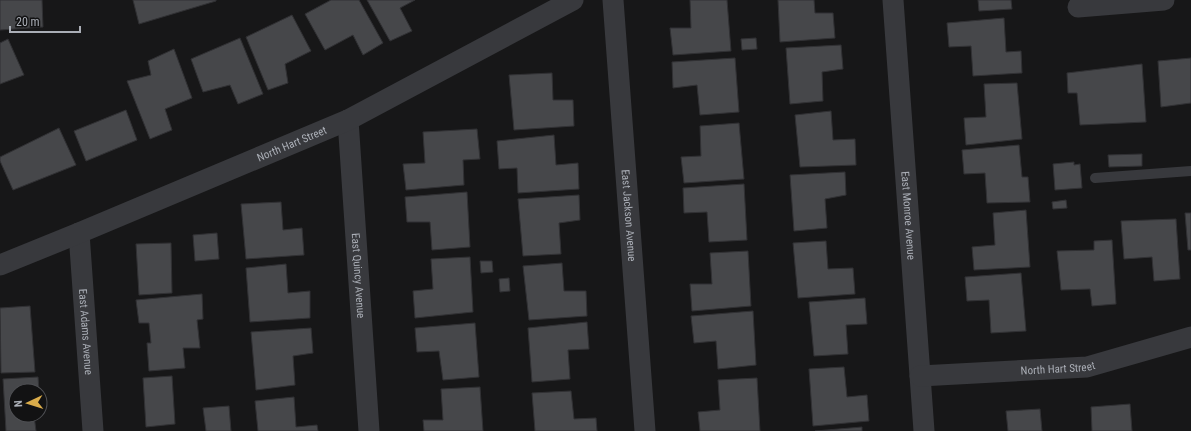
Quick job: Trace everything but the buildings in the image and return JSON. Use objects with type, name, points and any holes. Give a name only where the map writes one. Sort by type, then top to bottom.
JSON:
[{"type":"street","name":"North Hart Street","points":[[0,265],[80,233],[348,120],[573,0]]},
{"type":"street","name":"East Jackson Avenue","points":[[613,0],[645,431]]},
{"type":"street","name":"East Monroe Avenue","points":[[893,0],[924,431]]},
{"type":"street","points":[[1078,7],[1164,0]]},
{"type":"street","name":"East Quincy Avenue","points":[[348,120],[369,431]]},
{"type":"street","name":"East Adams Avenue","points":[[80,233],[93,431]]},
{"type":"street","name":"North Hart Street","points":[[920,376],[1087,367],[1191,337]]},
{"type":"lane","points":[[1095,178],[1191,171]]}]
